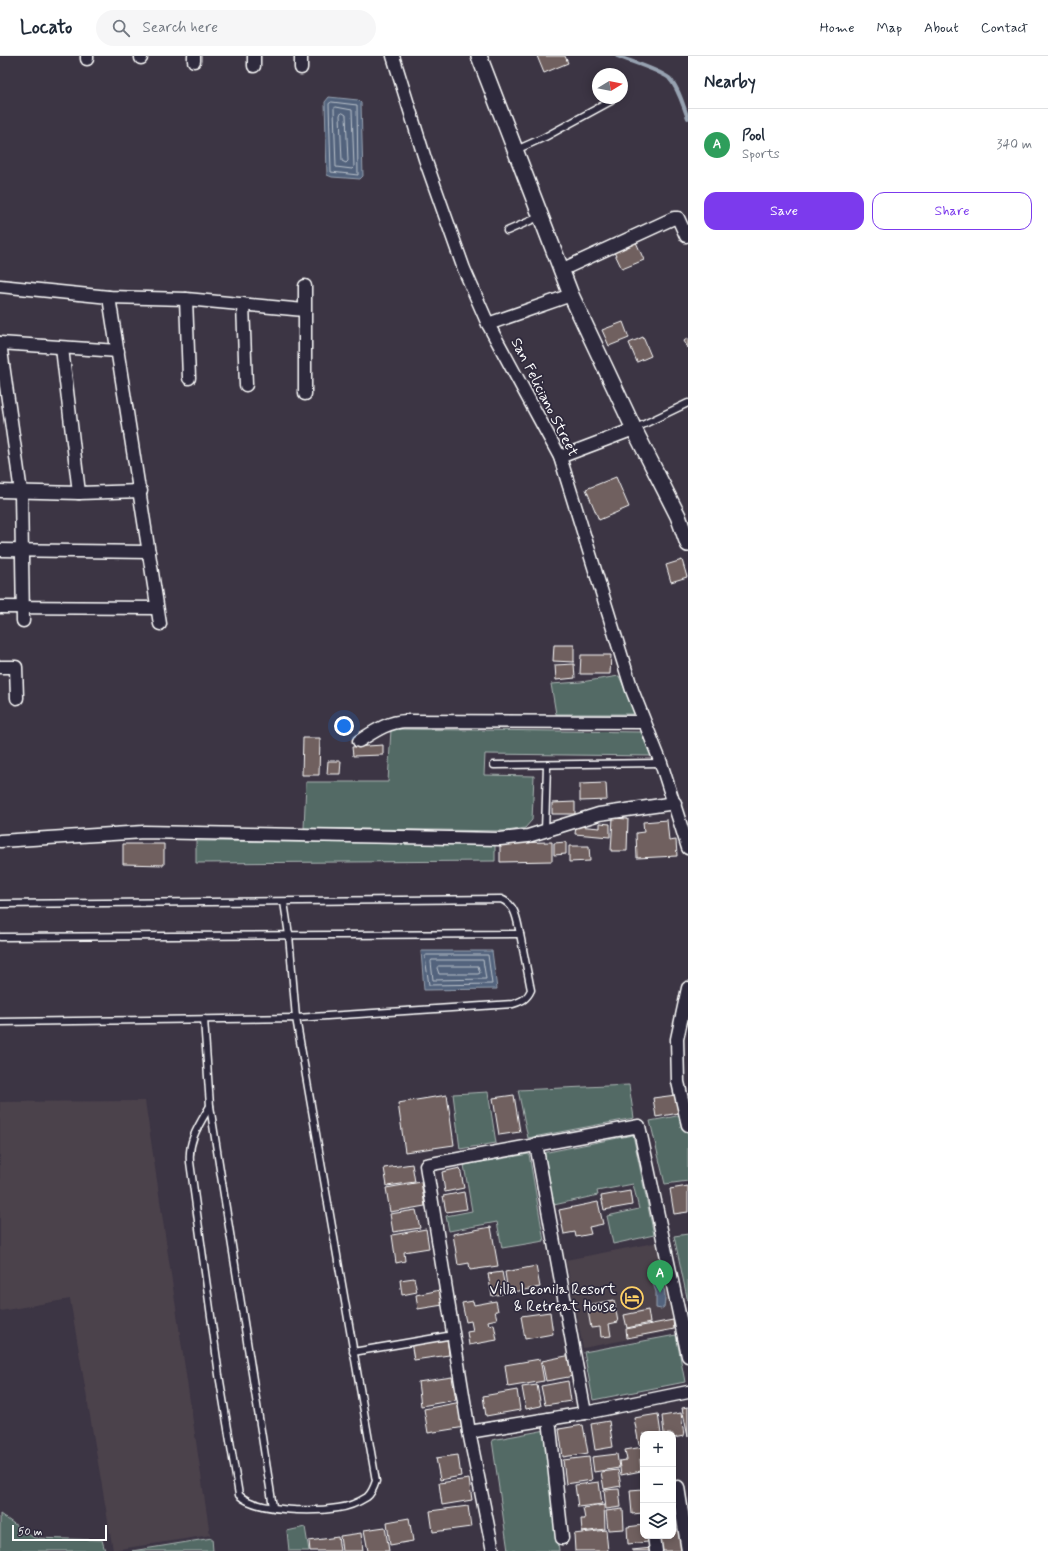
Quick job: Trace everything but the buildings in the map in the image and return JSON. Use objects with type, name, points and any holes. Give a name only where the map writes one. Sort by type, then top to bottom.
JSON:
[{"type":"street","name":"San Feliciano Street","points":[[393,56],[433,181],[464,269],[488,324],[560,457],[632,690],[661,763],[675,803],[688,848]]},
{"type":"street","points":[[481,57],[514,151],[571,295],[634,430],[678,516],[688,544]]},
{"type":"street","points":[[561,270],[674,218],[678,218],[686,236]]},
{"type":"street","points":[[0,286],[109,297],[186,298],[304,310]]},
{"type":"street","points":[[305,286],[304,310],[306,394]]},
{"type":"street","points":[[488,324],[571,295]]},
{"type":"street","points":[[109,297],[141,491],[160,624]]},
{"type":"street","points":[[186,298],[189,378]]},
{"type":"street","points":[[243,304],[246,385]]},
{"type":"street","points":[[23,621],[21,492],[0,343],[118,351]]},
{"type":"street","points":[[62,348],[79,493]]},
{"type":"street","points":[[560,457],[634,430]]},
{"type":"street","points":[[0,491],[79,493],[141,491]]},
{"type":"street","points":[[0,550],[149,552]]},
{"type":"street","points":[[0,607],[158,608]]},
{"type":"street","points":[[0,667],[16,667],[17,698]]},
{"type":"street","points":[[360,741],[384,726],[400,721],[644,722]]},
{"type":"street","points":[[0,841],[144,832],[500,839],[528,836],[578,819],[600,814],[675,803]]},
{"type":"street","points":[[688,988],[677,1039],[678,1082],[688,1125]]},
{"type":"street","points":[[493,1551],[469,1432],[426,1165],[639,1126],[688,1356]]},
{"type":"street","points":[[536,1144],[585,1413]]},
{"type":"street","points":[[469,1432],[585,1413],[688,1392]]},
{"type":"street","points":[[549,1419],[562,1538]]},
{"type":"street","points":[[678,1487],[688,1551]]},
{"type":"street","points":[[654,1539],[656,1551]]},
{"type":"lane","points":[[514,151],[545,137],[606,104]]},
{"type":"lane","points":[[507,231],[539,217]]},
{"type":"lane","points":[[634,430],[688,403]]},
{"type":"lane","points":[[494,765],[547,766],[661,763]]},
{"type":"lane","points":[[545,831],[547,766]]},
{"type":"lane","points":[[0,904],[501,899],[508,902],[515,913],[531,990],[528,997],[513,1004],[296,1018],[0,1022]]},
{"type":"lane","points":[[210,1106],[193,1134],[189,1152],[219,1375],[239,1495],[245,1501],[273,1507],[298,1510],[338,1508],[367,1496],[373,1490],[376,1481],[296,1018],[289,934],[284,902]]},
{"type":"lane","points":[[0,937],[289,934],[520,934]]},
{"type":"lane","points":[[204,1019],[210,1106],[273,1507]]},
{"type":"lane","points":[[353,1352],[453,1335]]},
{"type":"shaded area","points":[[145,1101],[210,1535],[113,1550],[70,1299],[0,1311],[0,1102]]},
{"type":"shaded area","points":[[659,1242],[676,1330],[583,1348],[566,1260]]},
{"type":"green space","points":[[619,676],[636,714],[556,714],[551,684],[581,682]]},
{"type":"green space","points":[[391,729],[643,732],[653,756],[485,754],[484,775],[534,776],[532,820],[525,828],[507,831],[304,828],[306,782],[388,782]]},
{"type":"green space","points":[[196,841],[495,844],[495,861],[196,863]]},
{"type":"green space","points":[[629,1085],[634,1118],[528,1138],[518,1090]]},
{"type":"green space","points":[[488,1092],[496,1143],[460,1149],[453,1094]]},
{"type":"green space","points":[[682,1115],[688,1134],[688,1181],[665,1184],[650,1121]]},
{"type":"green space","points":[[633,1135],[654,1235],[613,1244],[607,1216],[639,1209],[633,1184],[597,1191],[598,1195],[554,1205],[543,1153]]},
{"type":"green space","points":[[529,1154],[544,1241],[502,1248],[497,1222],[449,1231],[446,1216],[472,1211],[464,1165]]},
{"type":"green space","points":[[688,1234],[688,1302],[674,1236]]},
{"type":"green space","points":[[676,1335],[685,1382],[593,1400],[584,1352]]},
{"type":"green space","points":[[546,1430],[559,1551],[508,1551],[492,1440]]},
{"type":"green space","points":[[0,1514],[34,1538],[102,1540],[105,1551],[0,1551]]},
{"type":"green space","points":[[305,1527],[309,1551],[289,1551],[287,1531]]},
{"type":"green space","points":[[212,1538],[213,1551],[132,1551]]},
{"type":"water","points":[[329,97],[358,100],[361,103],[363,176],[360,179],[332,177],[327,175],[325,102]]},
{"type":"water","points":[[421,951],[492,951],[497,989],[424,990]]},
{"type":"water","points":[[656,1278],[662,1284],[664,1291],[664,1307],[661,1309],[656,1308],[656,1292],[652,1281]]},
{"type":"waterway","points":[[617,56],[651,69],[669,78],[678,92],[688,118]]},
{"type":"place","name":"Pool","points":[[660,1293]]},
{"type":"place","name":"Villa Leonila Resort & Retreat House","points":[[632,1298]]}]
